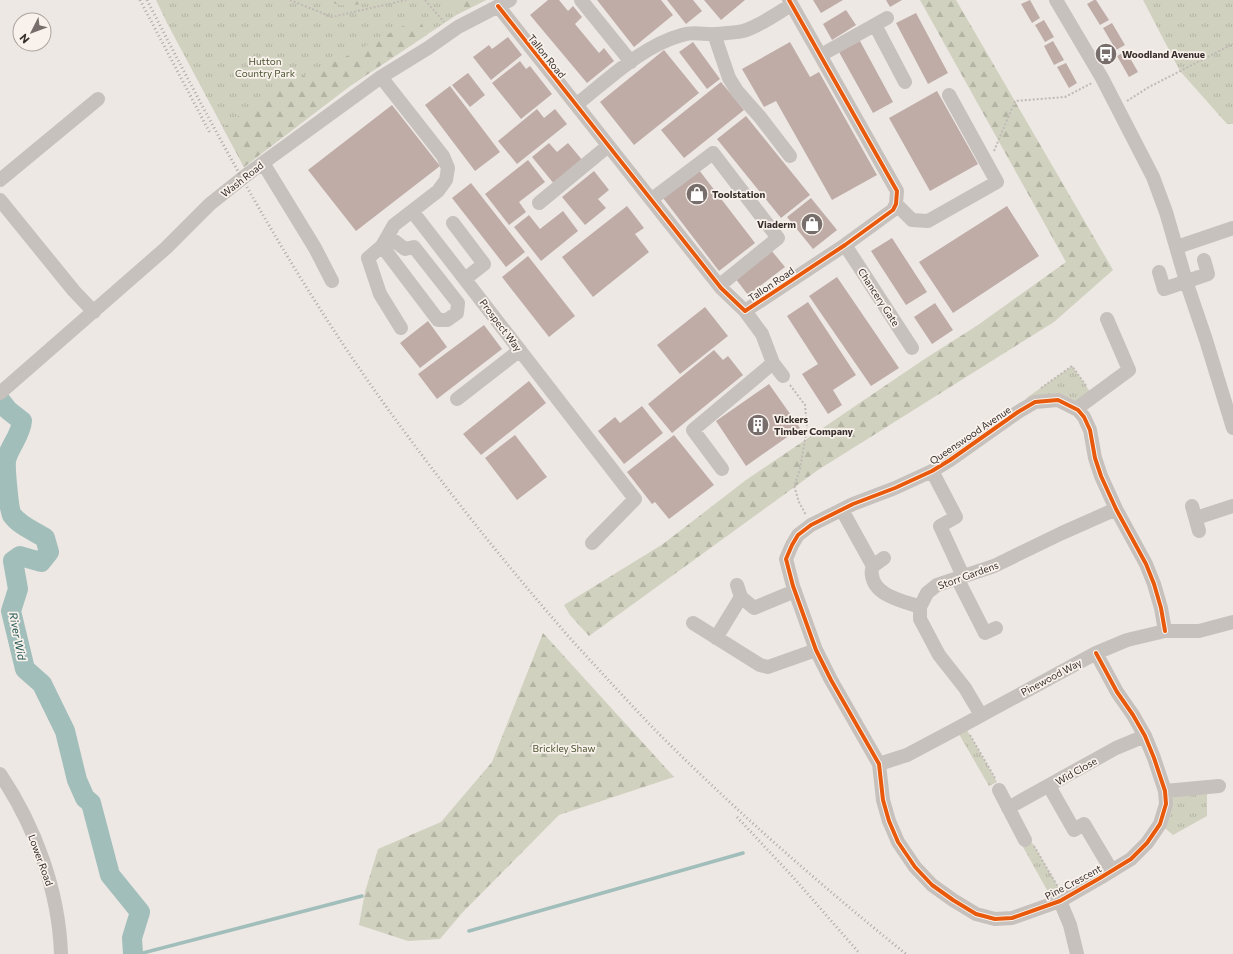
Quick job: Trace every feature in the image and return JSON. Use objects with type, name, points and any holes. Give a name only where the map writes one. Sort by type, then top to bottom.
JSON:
[{"type":"street","points":[[581,0],[631,62]]},
{"type":"street","points":[[1056,0],[1102,78],[1153,177],[1233,428]]},
{"type":"street","name":"Wash Road","points":[[2,392],[170,244],[210,204],[263,163],[381,77],[428,48],[452,30],[504,3]]},
{"type":"street","name":"Tallon Road","points":[[504,3],[576,105],[608,146],[720,285],[745,311],[762,334],[773,363],[783,376]]},
{"type":"street","points":[[576,105],[647,49],[684,34],[695,32],[714,34],[743,31],[759,25],[790,3],[821,55],[897,191],[896,204],[912,220],[928,221],[997,182],[949,95]]},
{"type":"street","points":[[821,55],[881,22],[906,82]]},
{"type":"street","points":[[714,34],[729,78],[737,91],[760,117],[790,156]]},
{"type":"street","points":[[381,77],[443,156],[448,168],[446,180],[438,191],[412,211],[368,258],[380,294],[386,306],[401,328]]},
{"type":"street","points":[[0,180],[98,99]]},
{"type":"street","points":[[539,203],[608,146]]},
{"type":"street","points":[[652,199],[713,153],[778,238],[720,285]]},
{"type":"street","points":[[263,163],[332,281]]},
{"type":"street","points":[[0,200],[74,291],[94,312]]},
{"type":"street","name":"Tallon Road","points":[[745,311],[845,245],[893,210],[896,204]]},
{"type":"street","name":"Prospect Way","points":[[412,211],[634,499],[592,543]]},
{"type":"street","points":[[453,223],[484,264],[465,279]]},
{"type":"street","points":[[1176,247],[1233,228]]},
{"type":"street","points":[[388,236],[405,249],[414,247],[458,303],[457,312],[447,320],[438,320],[388,236]]},
{"type":"street","name":"Chancery Gate","points":[[845,245],[912,348]]},
{"type":"street","points":[[1159,272],[1164,288],[1208,274],[1204,260]]},
{"type":"street","points":[[1076,409],[1129,370],[1107,319]]},
{"type":"street","points":[[457,399],[520,350]]},
{"type":"street","points":[[722,469],[694,430],[773,363]]},
{"type":"street","name":"Queenswood Avenue","points":[[878,764],[816,650],[795,591],[786,560],[792,545],[798,535],[811,525],[932,471],[1035,402],[1058,400],[1078,410],[1084,417],[1090,430],[1095,458],[1101,476],[1116,509],[1146,564],[1154,584],[1161,608],[1165,631]]},
{"type":"street","points":[[932,471],[956,517],[940,526],[960,577],[985,633],[996,628]]},
{"type":"street","points":[[1196,518],[1233,506]]},
{"type":"street","name":"Storr Gardens","points":[[920,607],[927,593],[937,585],[994,566],[1116,509]]},
{"type":"street","points":[[842,510],[878,562],[872,576],[880,591],[892,598],[920,607],[920,619],[939,655],[965,688],[981,715]]},
{"type":"street","points":[[716,638],[739,591],[754,608],[795,591]]},
{"type":"street","name":"Pinewood Way","points":[[878,764],[907,755],[1096,653],[1127,640],[1165,631],[1199,632],[1233,622]]},
{"type":"street","points":[[693,624],[760,665],[768,667],[816,650]]},
{"type":"street","name":"Pine Crescent","points":[[878,764],[883,800],[889,821],[898,842],[915,867],[937,889],[976,914],[995,919],[1012,918],[1062,899],[1131,859],[1147,843],[1160,824],[1166,804],[1165,790],[1145,736],[1133,715],[1116,692],[1096,653]]},
{"type":"street","name":"Wid Close","points":[[1008,808],[1116,748],[1145,736]]},
{"type":"street","name":"Lower Road","points":[[0,774],[16,799],[28,824],[51,886],[60,938],[61,954]]},
{"type":"street","points":[[1049,786],[1074,830],[1084,824],[1112,871]]},
{"type":"street","points":[[1165,790],[1219,786]]},
{"type":"street","points":[[999,790],[1026,840]]},
{"type":"street","points":[[1062,899],[1077,954]]},
{"type":"path","points":[[290,0],[332,17],[406,0]]},
{"type":"path","points":[[425,0],[452,30]]},
{"type":"path","points":[[1117,107],[1149,87],[1233,44]]},
{"type":"path","points":[[988,165],[1015,101],[1065,97],[1102,78]]},
{"type":"path","points":[[1037,391],[1072,366],[1093,396]]},
{"type":"path","points":[[783,376],[805,405],[807,428],[800,469],[794,486],[799,502],[811,525]]},
{"type":"path","points":[[964,725],[997,782],[999,790]]},
{"type":"path","points":[[1026,840],[1033,844],[1062,899]]},
{"type":"green space","name":"Hutton Country Park","points":[[156,0],[486,0],[458,14],[350,86],[244,167]]},
{"type":"green space","points":[[328,0],[379,0],[379,1],[339,5]]},
{"type":"green space","points":[[447,0],[486,0],[458,14]]},
{"type":"green space","points":[[920,0],[956,0],[1113,270],[1054,322],[818,470],[589,636],[570,615],[564,605],[663,544],[746,480],[923,360],[978,325],[1066,262]]},
{"type":"green space","points":[[1143,0],[1233,0],[1233,124],[1227,124],[1180,71]]},
{"type":"green space","points":[[418,18],[428,34],[350,86],[244,167],[223,128],[272,90],[347,56]]},
{"type":"green space","points":[[1072,366],[1091,393],[1078,402],[1057,393],[1025,399]]},
{"type":"green space","name":"Brickley Shaw","points":[[543,633],[674,777],[559,815],[462,913],[440,939],[408,941],[359,925],[365,892],[378,849],[441,822],[492,762]]},
{"type":"green space","points":[[964,725],[997,782],[989,786],[956,729]]},
{"type":"green space","points":[[1207,787],[1207,816],[1173,835],[1160,824],[1165,791]]},
{"type":"green space","points":[[1031,842],[1062,894],[1052,899],[1023,847]]},
{"type":"building","points":[[548,0],[559,0],[568,11],[573,6],[582,17],[575,24],[599,53],[604,48],[614,61],[587,83],[530,15]]},
{"type":"building","points":[[597,0],[661,0],[673,15],[634,47]]},
{"type":"building","points":[[667,0],[693,0],[702,11],[686,24]]},
{"type":"building","points":[[704,0],[745,0],[721,20]]},
{"type":"building","points":[[813,0],[843,0],[821,13]]},
{"type":"building","points":[[886,0],[902,0],[890,7]]},
{"type":"building","points":[[1030,0],[1040,18],[1032,23],[1021,4]]},
{"type":"building","points":[[1096,0],[1109,20],[1100,25],[1087,4]]},
{"type":"building","points":[[846,10],[856,25],[832,40],[823,24]]},
{"type":"building","points":[[916,13],[948,73],[928,84],[896,23]]},
{"type":"building","points":[[1044,20],[1054,37],[1045,42],[1035,25]]},
{"type":"building","points":[[1112,23],[1125,45],[1116,50],[1103,28]]},
{"type":"building","points":[[508,37],[522,55],[491,80],[473,57],[489,45],[492,49]]},
{"type":"building","points":[[860,41],[893,102],[873,113],[839,52]]},
{"type":"building","points":[[1053,41],[1064,60],[1054,65],[1044,46]]},
{"type":"building","points":[[693,42],[720,79],[707,89],[679,52]]},
{"type":"building","points":[[790,42],[810,77],[819,72],[877,175],[832,200],[776,101],[764,107],[742,69]]},
{"type":"building","points":[[664,50],[699,93],[634,145],[600,102]]},
{"type":"building","points":[[1126,51],[1138,72],[1129,77],[1117,56]]},
{"type":"building","points":[[520,61],[526,69],[530,66],[552,94],[521,119],[492,83]]},
{"type":"building","points":[[1066,63],[1077,83],[1069,88],[1057,67]]},
{"type":"building","points":[[468,73],[485,95],[470,107],[452,85]]},
{"type":"building","points":[[721,82],[744,110],[684,158],[661,130]]},
{"type":"building","points":[[450,86],[500,152],[475,171],[425,105]]},
{"type":"building","points":[[937,91],[978,164],[930,191],[889,118]]},
{"type":"building","points":[[392,105],[440,166],[356,231],[308,170]]},
{"type":"building","points":[[537,109],[544,118],[555,109],[567,124],[517,164],[498,141]]},
{"type":"building","points":[[746,116],[810,195],[781,218],[717,139]]},
{"type":"building","points":[[549,143],[557,152],[568,143],[583,161],[555,185],[532,157]]},
{"type":"building","points":[[528,160],[545,182],[519,202],[526,212],[509,225],[485,194]]},
{"type":"building","points":[[699,170],[755,243],[719,271],[663,198]]},
{"type":"building","points":[[594,171],[609,190],[598,199],[606,208],[585,225],[562,197]]},
{"type":"building","points":[[471,183],[525,252],[506,267],[452,198]]},
{"type":"building","name":"Viaderm","points":[[811,198],[837,230],[813,249],[787,217]]},
{"type":"building","points":[[627,206],[644,228],[635,234],[649,252],[593,297],[562,257]]},
{"type":"building","points":[[1007,206],[1039,256],[953,313],[919,262]]},
{"type":"building","points":[[563,211],[578,231],[541,261],[514,227],[529,215],[540,229]]},
{"type":"building","points":[[892,238],[927,292],[906,305],[871,251]]},
{"type":"building","points":[[771,250],[785,267],[748,295],[735,278]]},
{"type":"building","points":[[528,256],[575,316],[549,337],[502,277]]},
{"type":"building","points":[[837,277],[899,368],[871,386],[809,296]]},
{"type":"building","points":[[808,302],[856,375],[833,390],[842,405],[828,414],[802,374],[818,364],[787,316]]},
{"type":"building","points":[[935,303],[953,330],[932,344],[914,317]]},
{"type":"building","points":[[705,307],[728,336],[680,374],[657,345]]},
{"type":"building","points":[[428,321],[447,347],[420,368],[400,343]]},
{"type":"building","points":[[484,325],[502,349],[437,399],[418,374]]},
{"type":"building","points":[[714,350],[723,360],[728,356],[743,375],[672,433],[648,404]]},
{"type":"building","points":[[529,381],[546,403],[481,455],[463,434]]},
{"type":"building","name":"Vickers Timber Company","points":[[769,384],[800,428],[746,466],[716,421]]},
{"type":"building","points":[[642,406],[663,433],[624,464],[598,431],[615,417],[620,423]]},
{"type":"building","points":[[515,435],[547,477],[517,500],[485,458]]},
{"type":"building","points":[[674,435],[714,485],[669,519],[655,502],[652,504],[627,472]]},
{"type":"waterway","name":"River Wid","points":[[0,400],[8,410],[22,421],[20,430],[6,461],[7,487],[12,515],[27,528],[45,538],[49,552],[41,562],[20,556],[13,561],[18,589],[11,611],[25,669],[42,684],[65,731],[77,780],[85,798],[91,803],[110,875],[140,912],[132,938],[133,954]]},
{"type":"waterway","points":[[469,931],[743,853]]},
{"type":"waterway","points":[[139,954],[362,896]]},
{"type":"railway","points":[[140,0],[210,133]]},
{"type":"railway","points":[[147,0],[201,104],[258,207],[319,307],[351,357],[385,405],[478,528],[577,646],[657,732],[778,846],[906,954]]},
{"type":"railway","points":[[737,817],[793,877],[860,954]]},
{"type":"cycle path","points":[[498,6],[721,288],[745,311],[845,245],[893,210],[896,204],[897,191],[789,0]]},
{"type":"cycle path","points":[[1096,653],[1117,692],[1145,736],[1154,758],[1165,791],[1166,804],[1160,824],[1147,843],[1131,859],[1060,901],[1012,918],[995,919],[976,914],[932,885],[915,867],[898,842],[889,821],[883,800],[879,764],[831,680],[816,650],[793,586],[786,559],[798,535],[811,525],[853,504],[895,488],[932,471],[1035,402],[1058,400],[1078,410],[1084,417],[1090,430],[1095,458],[1101,476],[1116,509],[1146,564],[1154,584],[1161,608],[1165,631]]},
{"type":"place","name":"Woodland Avenue","points":[[1106,54]]},
{"type":"place","name":"Toolstation","points":[[697,194]]},
{"type":"place","name":"Viaderm","points":[[812,224]]},
{"type":"place","name":"Vickers Timber Company","points":[[758,425]]}]
